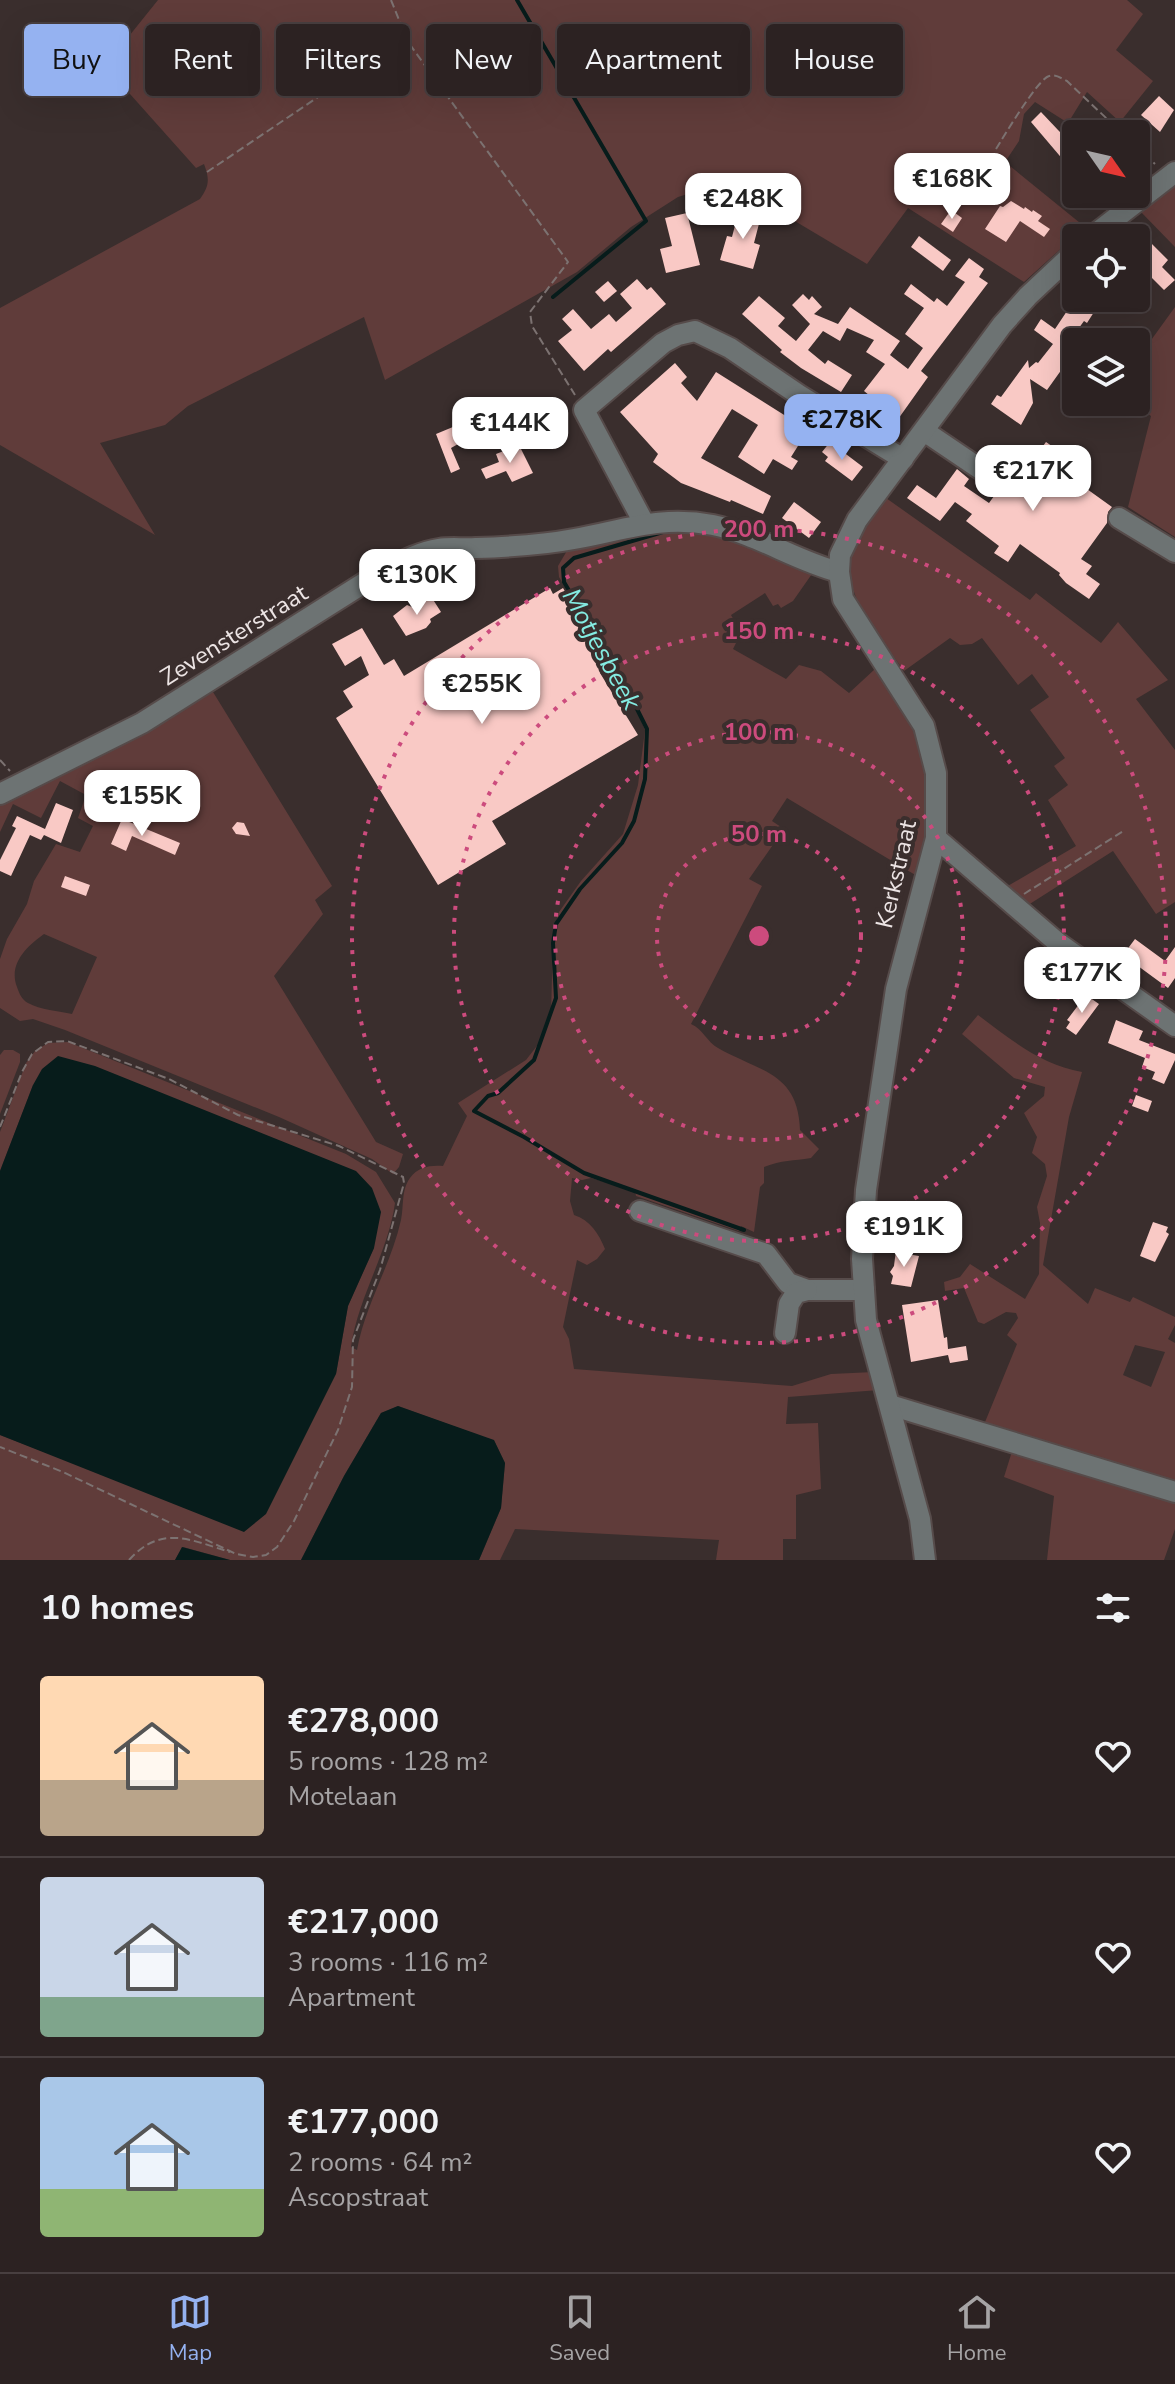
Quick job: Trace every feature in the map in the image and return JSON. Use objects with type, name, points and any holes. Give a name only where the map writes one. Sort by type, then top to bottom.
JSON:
[{"type":"street","points":[[1108,224],[1172,174]]},
{"type":"street","points":[[839,572],[840,555],[849,534],[903,459],[1002,325],[1062,264]]},
{"type":"street","points":[[644,523],[584,410],[663,343],[678,335],[695,331],[730,348],[903,459]]},
{"type":"street","points":[[924,431],[995,479]]},
{"type":"street","points":[[1119,518],[1175,552]]},
{"type":"street","name":"Zevensterstraat","points":[[0,794],[142,723],[383,571],[411,557],[441,549],[573,539],[644,523],[682,521],[714,525],[740,533],[811,565],[839,572]]},
{"type":"street","name":"Kerkstraat","points":[[839,572],[843,599],[924,726],[936,773],[936,838],[896,989],[866,1190],[862,1259],[866,1320],[920,1519],[925,1560]]},
{"type":"street","points":[[936,838],[1058,943],[1175,1026]]},
{"type":"street","points":[[640,1211],[766,1254],[788,1283],[807,1290]]},
{"type":"street","points":[[785,1333],[789,1304],[796,1293],[807,1290],[864,1290]]},
{"type":"street","points":[[890,1405],[1175,1492]]},
{"type":"path","points":[[391,0],[401,24]]},
{"type":"path","points":[[410,45],[568,262],[530,312],[532,326],[584,410]]},
{"type":"path","points":[[996,149],[1037,85],[1047,76],[1058,76],[1067,81],[1108,120]]},
{"type":"path","points":[[207,172],[320,96]]},
{"type":"path","points":[[1150,157],[1172,174]]},
{"type":"path","points":[[1014,904],[1026,892],[1125,830]]},
{"type":"path","points":[[0,1127],[32,1054],[48,1042],[67,1041],[169,1079],[238,1115],[339,1146],[403,1177],[403,1188],[380,1270],[353,1340],[352,1387],[338,1430],[301,1508],[277,1547],[266,1555],[253,1557],[175,1536],[151,1542],[129,1560]]},
{"type":"path","points":[[0,1447],[63,1472],[236,1554]]},
{"type":"shaded area","points":[[158,0],[1127,0],[1143,14],[1116,50],[1153,81],[1122,120],[1087,92],[1070,120],[1063,120],[1035,102],[1024,114],[1019,141],[1005,162],[1081,224],[1062,224],[1062,248],[1024,282],[908,208],[867,264],[756,198],[719,194],[720,184],[678,197],[631,227],[577,272],[385,380],[364,317],[188,406],[165,425],[100,443],[155,535],[0,445],[0,308],[200,199],[208,183],[204,164],[196,168],[129,93],[129,36]]},
{"type":"shaded area","points":[[1175,185],[1175,247],[1140,211],[1150,208],[1150,203]]},
{"type":"shaded area","points":[[1175,307],[1175,537],[1128,507],[1151,416],[1150,342]]},
{"type":"shaded area","points":[[886,498],[1030,600],[1036,593],[1101,643],[1118,622],[1168,680],[1136,699],[1175,750],[1175,902],[1156,914],[1113,851],[1025,907],[1006,887],[1076,846],[1048,800],[1068,785],[1054,766],[1065,758],[1030,710],[1049,697],[1032,674],[1018,685],[982,638],[972,644],[960,645],[950,638],[904,671],[864,614],[851,583],[853,550]]},
{"type":"shaded area","points":[[651,529],[725,531],[814,571],[793,601],[781,608],[778,604],[773,606],[765,593],[731,615],[741,633],[733,649],[786,679],[799,665],[821,671],[849,693],[875,669],[913,730],[926,772],[927,825],[917,876],[787,798],[772,821],[784,829],[749,879],[762,886],[691,1024],[718,1048],[762,1069],[784,1085],[798,1111],[800,1130],[819,1149],[811,1158],[764,1167],[764,1183],[760,1187],[754,1232],[741,1226],[739,1231],[636,1196],[635,1191],[591,1178],[572,1178],[570,1201],[574,1215],[593,1228],[605,1249],[587,1265],[577,1260],[563,1327],[569,1339],[574,1369],[792,1386],[831,1374],[874,1372],[879,1390],[788,1397],[786,1424],[818,1423],[821,1489],[796,1495],[796,1539],[783,1539],[783,1560],[716,1560],[719,1540],[515,1529],[500,1560],[479,1560],[501,1508],[505,1463],[494,1441],[398,1406],[381,1413],[301,1560],[230,1560],[183,1547],[175,1560],[0,1560],[0,1435],[47,1453],[336,1374],[348,1306],[374,1248],[33,1085],[0,1171],[0,1132],[26,1063],[35,1051],[48,1043],[68,1042],[346,1154],[376,1172],[395,1203],[386,1240],[355,1329],[351,1347],[357,1350],[366,1317],[397,1237],[407,1183],[421,1169],[443,1166],[467,1116],[458,1103],[526,1060],[540,1042],[551,1017],[553,932],[559,912],[581,881],[623,834],[638,785],[645,730],[633,701],[559,577],[558,566],[568,549]]},
{"type":"shaded area","points":[[213,692],[332,886],[315,900],[323,914],[274,976],[376,1142],[403,1154],[393,1174],[372,1159],[279,1117],[65,1030],[33,1019],[20,1021],[0,1008],[0,959],[7,939],[27,904],[34,881],[56,844],[80,852],[93,826],[78,818],[86,795],[60,781],[41,818],[13,804],[0,832],[0,805]],"holes":[[[44,934],[97,957],[72,1014],[33,1005],[24,1000],[19,992],[15,979],[17,963],[31,944]]]},
{"type":"shaded area","points":[[978,1015],[1040,1057],[1082,1072],[1069,1117],[1043,1265],[1088,1304],[1095,1288],[1130,1302],[1133,1297],[1175,1317],[1175,1325],[1168,1339],[1175,1343],[1175,1485],[983,1427],[1017,1344],[1007,1335],[1018,1318],[1016,1313],[1006,1312],[984,1324],[978,1322],[964,1288],[945,1291],[944,1282],[960,1277],[970,1264],[1025,1299],[1039,1274],[1040,1223],[1037,1207],[1047,1176],[1045,1164],[1032,1153],[1037,1137],[1024,1113],[1044,1096],[1045,1087],[1014,1078],[962,1034]],"holes":[[[1135,1345],[1165,1352],[1151,1387],[1123,1375]]]},
{"type":"shaded area","points":[[4,1050],[20,1054],[20,1062],[0,1114],[0,1055]]},
{"type":"shaded area","points":[[1014,1445],[1175,1496],[1175,1529],[1164,1560],[1047,1560],[1054,1496],[1004,1477]]},
{"type":"water","points":[[58,1056],[95,1066],[356,1171],[372,1188],[381,1212],[374,1248],[348,1306],[336,1374],[266,1514],[244,1532],[0,1435],[0,1171],[33,1085],[42,1069]]},
{"type":"water","points":[[398,1406],[494,1440],[505,1463],[501,1508],[479,1560],[301,1560],[381,1413]]},
{"type":"water","points":[[182,1547],[230,1560],[175,1560]]},
{"type":"building","points":[[1159,96],[1174,110],[1160,132],[1141,115]]},
{"type":"building","points":[[1041,112],[1062,134],[1062,159],[1031,122]]},
{"type":"building","points":[[1011,201],[1042,216],[1038,221],[1050,229],[1044,237],[1020,221],[1006,242],[985,229],[1000,206]]},
{"type":"building","points":[[739,210],[761,216],[754,243],[760,245],[753,269],[720,260],[727,236],[732,237]]},
{"type":"building","points":[[951,210],[962,218],[953,232],[941,224]]},
{"type":"building","points":[[687,213],[700,265],[666,273],[660,249],[672,246],[665,218]]},
{"type":"building","points":[[919,236],[951,260],[943,271],[911,247]]},
{"type":"building","points":[[1150,242],[1168,260],[1162,267],[1175,280],[1164,290],[1150,276]]},
{"type":"building","points":[[969,258],[984,269],[979,277],[988,283],[921,371],[928,377],[896,422],[872,404],[875,400],[864,391],[885,364],[866,352],[874,340],[847,328],[840,341],[823,331],[808,350],[825,364],[828,360],[852,375],[841,392],[780,352],[782,350],[742,314],[759,296],[785,318],[778,326],[796,341],[810,324],[792,305],[803,294],[809,300],[812,296],[822,307],[814,314],[838,324],[850,307],[900,341],[890,355],[908,369],[923,348],[905,334],[924,308],[904,294],[911,284],[934,302],[937,298],[947,306],[965,282],[955,276]]},
{"type":"building","points":[[637,279],[647,290],[651,287],[666,304],[584,371],[558,341],[572,330],[562,319],[573,309],[591,329],[609,314],[616,322],[632,308],[620,294]]},
{"type":"building","points":[[608,281],[617,291],[604,302],[595,292]]},
{"type":"building","points":[[1066,312],[1094,312],[1087,323],[1084,321],[1079,328],[1062,328],[1062,369],[1047,390],[1030,379],[1033,403],[1021,425],[991,404],[997,395],[1001,397],[1028,360],[1029,368],[1038,363],[1053,344],[1034,330],[1041,319],[1055,329]]},
{"type":"building","points":[[675,363],[687,377],[681,383],[697,401],[716,372],[808,430],[791,457],[798,461],[792,470],[773,459],[764,474],[738,457],[758,425],[732,409],[701,458],[771,496],[763,514],[681,483],[653,462],[658,454],[620,412]]},
{"type":"building","points":[[477,417],[483,430],[451,448],[460,469],[451,473],[436,434]]},
{"type":"building","points":[[830,442],[863,467],[852,481],[825,461],[828,457],[822,452]]},
{"type":"building","points":[[1046,442],[1082,467],[1073,479],[1112,507],[1107,523],[1081,559],[1092,566],[1086,574],[1100,584],[1089,599],[1020,544],[1008,562],[994,553],[999,546],[966,521],[972,514],[955,502],[940,521],[907,498],[917,485],[936,498],[957,469],[969,479],[964,486],[989,503],[1005,487],[1007,476],[1028,447],[1037,454]]},
{"type":"building","points":[[519,445],[533,473],[512,482],[506,471],[486,479],[481,469],[499,462],[496,454]]},
{"type":"building","points":[[794,502],[821,522],[809,538],[782,518]]},
{"type":"building","points":[[550,588],[553,594],[563,588],[609,668],[600,673],[638,735],[492,821],[506,844],[438,885],[336,718],[353,707],[343,691],[369,675],[361,656],[345,666],[332,644],[362,628],[384,665],[394,659],[404,676]]},
{"type":"building","points":[[432,598],[441,612],[430,619],[426,628],[406,636],[393,616],[407,605],[412,607]]},
{"type":"building","points":[[56,803],[73,810],[61,843],[44,835],[41,840],[30,835],[11,876],[0,871],[0,860],[16,828],[12,826],[17,816],[45,829]]},
{"type":"building","points":[[122,819],[180,843],[175,855],[132,836],[126,851],[111,844]]},
{"type":"building","points":[[237,822],[244,823],[250,836],[236,834],[232,828]]},
{"type":"building","points":[[65,876],[90,885],[86,896],[61,887]]},
{"type":"building","points":[[1135,939],[1165,961],[1175,947],[1175,978],[1168,988],[1123,955]]},
{"type":"building","points":[[1086,995],[1099,1004],[1076,1035],[1066,1028],[1070,1022],[1067,1020]]},
{"type":"building","points":[[1116,1020],[1143,1031],[1139,1040],[1175,1054],[1164,1084],[1152,1079],[1155,1072],[1142,1067],[1145,1058],[1108,1043]]},
{"type":"building","points":[[1136,1095],[1152,1101],[1148,1112],[1132,1106]]},
{"type":"building","points":[[1153,1222],[1168,1227],[1166,1232],[1169,1234],[1155,1262],[1140,1256]]},
{"type":"building","points":[[896,1250],[919,1256],[911,1287],[891,1284],[893,1276],[890,1272]]},
{"type":"building","points":[[938,1300],[948,1349],[966,1346],[968,1360],[950,1363],[948,1355],[911,1362],[902,1305]]},
{"type":"waterway","name":"Motjesbeek","points":[[517,0],[646,221],[553,297]]},
{"type":"waterway","name":"Motjesbeek","points":[[663,532],[574,558],[563,568],[564,582],[647,729],[645,779],[634,821],[622,843],[580,889],[556,924],[553,943],[556,998],[534,1060],[474,1111],[584,1173],[744,1230]]}]
